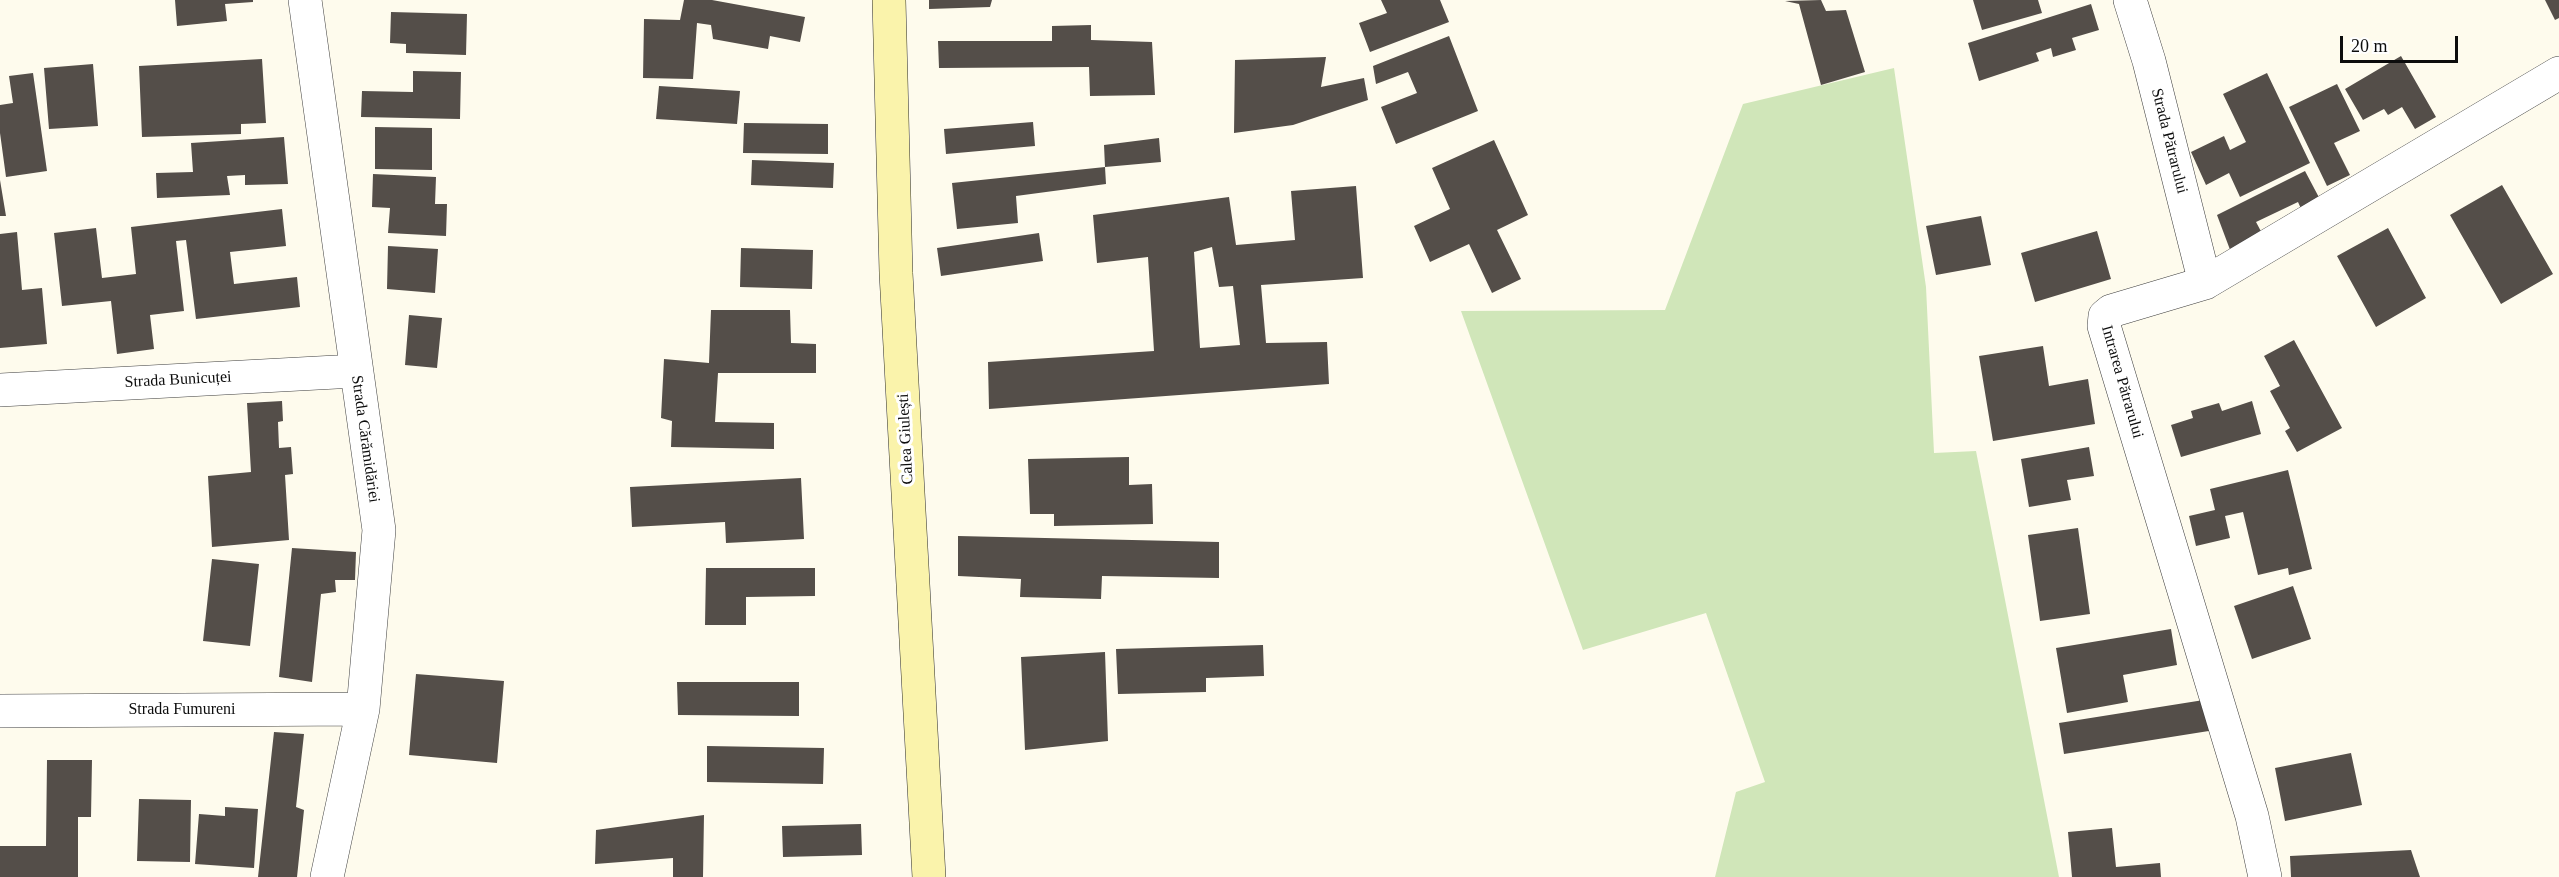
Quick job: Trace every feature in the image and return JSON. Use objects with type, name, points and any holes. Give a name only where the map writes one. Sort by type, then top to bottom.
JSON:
[{"type":"main road","name":"Calea Giulești","points":[[889,0],[896,273],[929,877]]},
{"type":"street","name":"Strada Cărămidăriei","points":[[305,0],[379,530],[363,709],[327,877]]},
{"type":"street","name":"Strada Pătrarului","points":[[2130,0],[2149,61],[2205,283]]},
{"type":"street","name":"Intrarea Pătrarului","points":[[2265,877],[2252,816],[2104,326],[2104,316],[2111,311],[2205,283],[2559,73]]},
{"type":"street","name":"Strada Bunicuței","points":[[0,390],[355,371]]},
{"type":"street","name":"Strada Fumureni","points":[[0,711],[363,709]]},
{"type":"green space","points":[[1894,68],[1926,287],[1934,453],[1976,451],[2059,877],[1715,877],[1736,792],[1765,782],[1706,613],[1583,650],[1461,311],[1665,310],[1743,104]]},
{"type":"building","points":[[175,0],[253,0],[253,2],[225,4],[227,21],[177,26]]},
{"type":"building","points":[[684,0],[712,0],[805,17],[800,42],[770,36],[768,49],[713,39],[711,25],[697,23],[693,79],[643,78],[644,19],[680,20]]},
{"type":"building","points":[[929,0],[992,0],[990,7],[929,9]]},
{"type":"building","points":[[1381,0],[1440,0],[1449,22],[1370,52],[1359,23],[1387,13]]},
{"type":"building","points":[[1821,0],[1826,11],[1846,10],[1865,72],[1821,85],[1799,4],[1785,1]]},
{"type":"building","points":[[1973,0],[2038,0],[2042,13],[1982,30]]},
{"type":"building","points":[[2545,0],[2559,0],[2559,18],[2555,20]]},
{"type":"building","points":[[2091,4],[2099,30],[2072,38],[2076,50],[2053,57],[2051,48],[2036,53],[2039,61],[1979,81],[1968,43]]},
{"type":"building","points":[[391,12],[467,14],[466,55],[406,53],[406,44],[390,43]]},
{"type":"building","points":[[1091,25],[1091,40],[1152,42],[1155,95],[1090,96],[1089,67],[939,68],[938,41],[1052,41],[1052,26]]},
{"type":"building","points":[[1449,36],[1478,111],[1396,144],[1381,107],[1417,93],[1408,72],[1376,84],[1373,66]]},
{"type":"building","points":[[2401,56],[2436,117],[2415,129],[2402,107],[2388,115],[2384,109],[2363,120],[2345,89]]},
{"type":"building","points":[[1326,57],[1321,87],[1364,78],[1368,100],[1293,125],[1234,133],[1235,60]]},
{"type":"building","points":[[262,59],[266,123],[241,124],[241,134],[142,137],[139,66]]},
{"type":"building","points":[[93,64],[98,126],[49,129],[44,68]]},
{"type":"building","points":[[413,71],[461,72],[460,119],[361,117],[362,91],[413,92]]},
{"type":"building","points":[[33,73],[47,171],[6,177],[0,133],[0,105],[13,103],[9,76]]},
{"type":"building","points":[[2267,73],[2310,163],[2240,197],[2229,173],[2206,185],[2191,152],[2224,136],[2230,150],[2246,142],[2223,94]]},
{"type":"building","points":[[2337,84],[2360,131],[2334,143],[2350,175],[2327,186],[2289,107]]},
{"type":"building","points":[[659,86],[740,91],[737,124],[656,119]]},
{"type":"building","points":[[1033,122],[1035,146],[946,154],[944,129]]},
{"type":"building","points":[[744,123],[828,124],[828,154],[743,153]]},
{"type":"building","points":[[375,127],[432,128],[432,170],[375,169]]},
{"type":"building","points":[[284,137],[288,184],[245,185],[245,175],[227,176],[230,195],[157,198],[156,173],[193,172],[191,143]]},
{"type":"building","points":[[1159,138],[1161,162],[1105,167],[1104,145]]},
{"type":"building","points":[[1494,140],[1528,215],[1497,230],[1521,279],[1492,293],[1469,244],[1430,262],[1414,226],[1450,209],[1432,168]]},
{"type":"building","points":[[752,160],[834,163],[833,188],[751,185]]},
{"type":"building","points":[[1105,167],[1106,184],[1016,196],[1018,223],[957,229],[952,183]]},
{"type":"building","points":[[2305,171],[2323,205],[2303,213],[2298,202],[2256,222],[2264,237],[2232,255],[2217,215]]},
{"type":"building","points":[[373,174],[436,177],[435,204],[447,204],[446,236],[388,233],[390,208],[372,207]]},
{"type":"building","points":[[0,180],[6,216],[0,216]]},
{"type":"building","points":[[2502,185],[2553,274],[2501,304],[2450,215]]},
{"type":"building","points":[[1356,186],[1363,278],[1261,285],[1266,343],[1327,342],[1329,384],[989,409],[988,362],[1154,351],[1148,257],[1097,263],[1093,215],[1229,197],[1236,245],[1295,240],[1291,191]],"holes":[[[1212,247],[1219,287],[1233,286],[1240,345],[1200,348],[1194,252]]]},
{"type":"building","points":[[282,209],[286,246],[230,252],[234,284],[297,277],[300,307],[196,319],[186,240],[176,241],[184,311],[150,315],[154,349],[117,354],[111,301],[62,306],[54,233],[96,228],[102,278],[136,274],[131,227]]},
{"type":"building","points":[[1981,216],[1991,265],[1936,275],[1926,226]]},
{"type":"building","points":[[2388,228],[2426,298],[2376,327],[2337,256]]},
{"type":"building","points":[[2097,231],[2111,279],[2035,302],[2021,253]]},
{"type":"building","points":[[17,232],[22,290],[42,288],[47,344],[0,348],[0,234]]},
{"type":"building","points":[[1039,233],[1043,261],[941,276],[937,248]]},
{"type":"building","points":[[388,246],[438,249],[435,293],[387,289]]},
{"type":"building","points":[[741,248],[813,250],[812,289],[740,287]]},
{"type":"building","points":[[711,310],[790,310],[791,343],[816,344],[816,373],[718,373],[715,422],[774,423],[774,449],[671,447],[672,421],[661,418],[664,359],[709,363]]},
{"type":"building","points":[[409,315],[442,318],[437,368],[405,365]]},
{"type":"building","points":[[2294,340],[2342,428],[2297,452],[2285,431],[2290,428],[2270,391],[2280,386],[2264,356]]},
{"type":"building","points":[[2043,346],[2049,386],[2088,379],[2095,424],[1993,441],[1979,356]]},
{"type":"building","points":[[282,401],[283,421],[278,422],[279,448],[291,447],[293,474],[285,475],[289,540],[212,547],[208,476],[251,472],[247,403]]},
{"type":"building","points":[[2252,401],[2261,434],[2181,457],[2171,425],[2193,418],[2191,411],[2219,403],[2222,411]]},
{"type":"building","points":[[2089,447],[2094,476],[2067,480],[2071,500],[2029,507],[2021,459]]},
{"type":"building","points":[[1129,457],[1129,485],[1152,484],[1153,524],[1054,526],[1054,514],[1030,514],[1028,459]]},
{"type":"building","points":[[2288,470],[2312,569],[2289,575],[2288,568],[2258,575],[2243,512],[2225,516],[2230,538],[2196,546],[2189,516],[2215,510],[2210,489]]},
{"type":"building","points":[[801,478],[804,539],[726,543],[725,522],[632,527],[630,487]]},
{"type":"building","points":[[2078,528],[2090,614],[2040,621],[2028,535]]},
{"type":"building","points":[[958,536],[1219,542],[1219,578],[1102,576],[1101,599],[1020,597],[1021,579],[958,576]]},
{"type":"building","points":[[292,548],[356,552],[355,580],[335,580],[336,592],[321,594],[312,682],[279,677]]},
{"type":"building","points":[[212,559],[259,564],[250,646],[203,641]]},
{"type":"building","points":[[706,568],[815,568],[815,596],[746,597],[746,625],[705,625]]},
{"type":"building","points":[[2293,586],[2311,639],[2252,659],[2234,606]]},
{"type":"building","points":[[2171,629],[2177,665],[2123,675],[2128,702],[2067,713],[2056,648]]},
{"type":"building","points":[[1263,645],[1264,676],[1206,678],[1206,692],[1118,694],[1116,649]]},
{"type":"building","points":[[1105,652],[1108,741],[1025,750],[1021,657]]},
{"type":"building","points":[[416,674],[504,681],[497,763],[409,755]]},
{"type":"building","points":[[677,682],[799,682],[799,716],[678,715]]},
{"type":"building","points":[[2210,699],[2215,730],[2064,754],[2059,723]]},
{"type":"building","points":[[274,732],[304,734],[296,807],[304,810],[297,877],[258,877]]},
{"type":"building","points":[[707,746],[824,748],[823,784],[707,782]]},
{"type":"building","points":[[2351,753],[2362,805],[2285,821],[2275,768]]},
{"type":"building","points":[[47,760],[92,760],[91,817],[78,817],[78,877],[0,877],[0,846],[46,846]]},
{"type":"building","points":[[139,799],[191,800],[190,862],[137,861]]},
{"type":"building","points":[[225,807],[258,809],[254,868],[195,864],[199,814],[225,816]]},
{"type":"building","points":[[704,815],[703,877],[673,877],[673,858],[595,864],[596,830]]},
{"type":"building","points":[[861,824],[862,855],[783,857],[782,826]]},
{"type":"building","points":[[2112,828],[2116,867],[2160,863],[2161,877],[2072,877],[2068,832]]},
{"type":"building","points":[[2411,850],[2420,877],[2291,877],[2290,856]]}]
